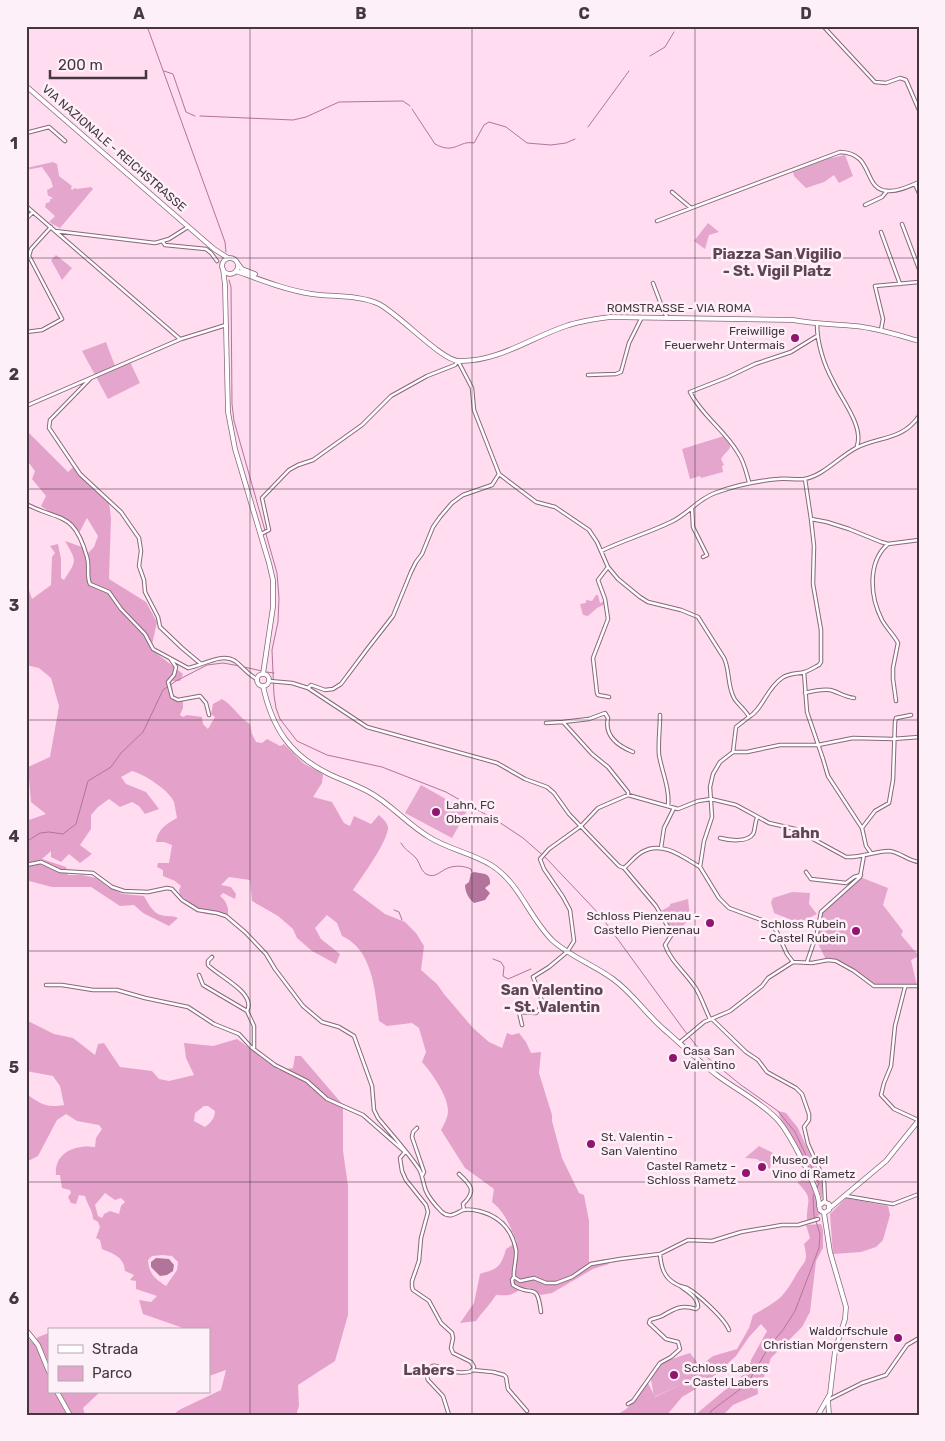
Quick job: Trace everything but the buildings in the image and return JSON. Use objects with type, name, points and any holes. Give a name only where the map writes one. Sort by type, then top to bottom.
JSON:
[{"type":"main road","name":"VIA NAZIONALE - REICHSTRASSE","points":[[26,86],[214,249]]},
{"type":"main road","points":[[214,249],[228,258],[233,258],[242,269],[258,277]]},
{"type":"main road","points":[[214,249],[222,259],[225,285],[226,390],[229,422],[235,450],[272,572],[274,594],[272,613],[263,672],[258,679],[258,684],[263,686],[275,724],[297,753],[315,767],[366,790],[438,843],[474,856],[491,865],[509,879],[550,937],[567,952],[614,979],[679,1043],[719,1076],[765,1108],[776,1119],[789,1136],[814,1185],[818,1196],[819,1208]]},
{"type":"main road","points":[[222,264],[228,258]]},
{"type":"main road","points":[[225,285],[231,274],[236,271],[238,264]]},
{"type":"main road","points":[[223,270],[231,274]]},
{"type":"main road","points":[[236,271],[294,290],[372,301],[401,319],[444,356],[458,361]]},
{"type":"main road","name":"ROMSTRASSE - VIA ROMA","points":[[458,361],[494,356],[565,326],[581,321],[610,317],[793,320],[881,330],[919,341]]},
{"type":"main road","points":[[263,672],[271,681],[263,686]]},
{"type":"main road","points":[[828,1211],[886,1161],[919,1120]]},
{"type":"main road","points":[[818,1196],[826,1202],[828,1211],[826,1224],[830,1252],[846,1307],[835,1351],[832,1383],[828,1400],[823,1412],[818,1415]]},
{"type":"main road","points":[[819,1208],[826,1202],[839,1200]]},
{"type":"main road","points":[[819,1208],[828,1211]]},
{"type":"main road","points":[[26,1330],[38,1345],[48,1370]]},
{"type":"main road","points":[[58,1394],[70,1415]]},
{"type":"main road","points":[[823,1412],[829,1414],[828,1400]]},
{"type":"street","points":[[823,26],[876,82],[882,84],[904,78],[919,110]]},
{"type":"street","points":[[26,133],[49,127],[66,141]]},
{"type":"street","points":[[657,221],[840,152],[850,152],[860,159],[874,184],[888,192]]},
{"type":"street","points":[[864,205],[882,197],[888,192],[917,183],[919,193]]},
{"type":"street","points":[[672,192],[691,208]]},
{"type":"street","points":[[26,206],[180,339]]},
{"type":"street","points":[[26,219],[32,212]]},
{"type":"street","points":[[902,224],[919,270]]},
{"type":"street","points":[[55,230],[155,243],[163,242],[189,226]]},
{"type":"street","points":[[26,332],[42,330],[62,319],[29,256],[31,249],[51,227]]},
{"type":"street","points":[[881,232],[900,284]]},
{"type":"street","points":[[163,242],[165,245],[206,249],[217,261]]},
{"type":"street","points":[[881,330],[883,319],[875,286],[919,282]]},
{"type":"street","points":[[653,283],[664,312],[668,317]]},
{"type":"street","points":[[588,375],[616,374],[621,372],[629,343],[641,319]]},
{"type":"street","points":[[817,324],[817,336],[827,369],[845,401],[858,430],[857,447]]},
{"type":"street","points":[[26,406],[180,339],[226,325]]},
{"type":"street","points":[[749,482],[738,452],[727,437],[702,412],[690,392],[755,364],[791,352],[817,336]]},
{"type":"street","points":[[261,533],[269,530],[262,498],[289,470],[313,460],[327,451],[362,425],[391,396],[427,376],[455,365],[458,361],[472,388],[474,410],[499,474],[536,502],[555,507],[589,530],[608,567],[621,583],[648,602],[681,610],[698,617],[724,658],[734,697],[749,717]]},
{"type":"street","points":[[90,379],[50,420],[49,428],[80,474],[115,506],[134,531],[141,545],[139,566],[145,592],[158,617],[160,627],[202,664]]},
{"type":"street","points":[[601,551],[673,521],[709,496],[749,482],[806,479],[821,472],[857,447],[899,433],[908,428],[918,417]]},
{"type":"street","points":[[918,417],[919,424]]},
{"type":"street","points":[[308,688],[311,685],[326,690],[333,689],[341,684],[394,616],[413,568],[440,518],[452,503],[463,495],[492,485],[499,474]]},
{"type":"street","points":[[700,866],[704,841],[712,817],[711,781],[715,768],[732,752],[736,727],[756,713],[767,693],[782,678],[804,672],[819,665],[822,650],[821,630],[813,584],[814,546],[806,479]]},
{"type":"street","points":[[26,504],[37,510],[55,514],[71,523],[82,542],[88,558],[90,584],[109,592],[124,613],[143,631],[150,646],[162,655],[188,668],[220,659],[227,659],[239,665],[252,677],[258,679]]},
{"type":"street","points":[[692,508],[693,527],[707,555],[703,557]]},
{"type":"street","points":[[811,519],[849,528],[888,544],[919,540]]},
{"type":"street","points":[[888,544],[877,556],[873,576],[875,599],[881,618],[898,643],[893,668],[896,701]]},
{"type":"street","points":[[608,567],[598,580],[605,599],[608,619],[594,658],[597,693],[598,695],[609,697]]},
{"type":"street","points":[[170,658],[176,667],[168,686],[174,699],[198,696],[203,698],[209,715]]},
{"type":"street","points":[[804,672],[806,712],[829,780],[862,828],[866,846],[871,854]]},
{"type":"street","points":[[271,681],[292,683],[308,688],[368,727],[497,763],[526,779],[546,787],[554,793],[570,814],[619,866],[624,868],[656,906],[671,931],[671,936],[665,945],[666,949],[697,990],[711,1019],[746,1052],[758,1060],[767,1072],[796,1088],[802,1094],[809,1114],[804,1127],[808,1144],[824,1180],[826,1202]]},
{"type":"street","points":[[805,693],[820,690],[831,691],[854,698]]},
{"type":"street","points":[[546,723],[589,718],[605,713],[608,718],[607,724],[612,739],[618,745],[633,752]]},
{"type":"street","points":[[862,828],[875,810],[889,803],[893,780],[896,718],[911,714]]},
{"type":"street","points":[[660,715],[658,740],[669,798],[668,806]]},
{"type":"street","points":[[563,722],[592,754],[608,767],[628,792],[628,795]]},
{"type":"street","points":[[732,752],[747,752],[777,746],[818,745],[853,738],[894,739],[919,736]]},
{"type":"street","points":[[522,1025],[519,1012],[536,1013],[540,1010],[542,1000],[533,977],[567,952],[574,941],[570,910],[564,897],[540,861],[542,856],[581,826],[598,808],[628,795],[678,809],[698,801],[711,799],[736,806],[756,818],[769,823],[795,829],[842,856],[854,858],[892,851],[912,862],[919,862]]},
{"type":"street","points":[[661,848],[664,828],[674,808]]},
{"type":"street","points":[[720,838],[737,841],[750,837],[753,835],[756,818]]},
{"type":"street","points":[[624,868],[643,851],[661,848],[673,851],[700,866],[719,898],[729,908],[767,922],[776,930],[787,954],[793,962]]},
{"type":"street","points":[[807,962],[817,933],[821,912],[854,884],[861,875],[864,855]]},
{"type":"street","points":[[26,865],[41,862],[60,871],[94,873],[112,887],[124,891],[148,892],[167,888],[172,889],[182,900],[198,910],[222,914],[235,922],[266,954],[275,970],[303,1006],[322,1022],[339,1027],[354,1036],[372,1086],[374,1110],[378,1118],[422,1176],[428,1194],[444,1214],[454,1215],[464,1210],[476,1210],[490,1214],[500,1220],[505,1226],[516,1250],[513,1285],[518,1289],[533,1291],[539,1296],[541,1312]]},
{"type":"street","points":[[806,872],[811,880],[846,883],[857,875],[861,875]]},
{"type":"street","points":[[212,957],[208,961],[208,965],[235,985],[248,999],[250,1002],[247,1011]]},
{"type":"street","points":[[679,1043],[691,1032],[711,1019],[730,1011],[762,986],[768,978],[793,962],[836,961],[854,971],[874,986],[919,986]]},
{"type":"street","points":[[199,975],[203,985],[247,1011],[254,1026],[254,1049]]},
{"type":"street","points":[[46,985],[93,990],[117,990],[145,998],[184,1005],[214,1024],[240,1034],[254,1049],[284,1071],[307,1081],[327,1098],[363,1115],[405,1152]]},
{"type":"street","points":[[905,987],[895,1026],[891,1066],[881,1095],[894,1109],[919,1120]]},
{"type":"street","points":[[417,1128],[413,1132],[412,1137],[424,1172],[422,1176]]},
{"type":"street","points":[[405,1152],[400,1158],[404,1177],[413,1191],[426,1205],[428,1212],[421,1238],[420,1261],[412,1281],[412,1287],[429,1301],[441,1323],[452,1333],[451,1348],[453,1353],[471,1362],[474,1367],[472,1370]]},
{"type":"street","points":[[459,1174],[469,1184],[471,1191],[470,1198],[463,1204],[464,1210]]},
{"type":"street","points":[[845,1196],[893,1204],[919,1194]]},
{"type":"street","points":[[819,1208],[820,1218]]},
{"type":"street","points":[[514,1277],[520,1281],[534,1278],[546,1283],[556,1283],[572,1277],[595,1263],[660,1254],[688,1240],[712,1241],[741,1232],[807,1223],[820,1218],[828,1211]]},
{"type":"street","points":[[820,1218],[826,1224]]},
{"type":"street","points":[[628,1404],[643,1388],[660,1363],[672,1357],[680,1349],[678,1342],[666,1339],[649,1323],[650,1320],[658,1318],[677,1307],[685,1306],[696,1309],[699,1303],[663,1272],[660,1254]]},
{"type":"street","points":[[680,1286],[687,1288],[722,1319],[729,1330]]},
{"type":"street","points":[[828,1400],[862,1383],[886,1375],[907,1345],[919,1338]]},
{"type":"street","points":[[449,1415],[443,1396],[427,1378],[429,1369],[436,1366],[445,1370],[467,1373],[472,1370],[504,1375],[508,1390],[527,1411]]},
{"type":"green space","points":[[845,155],[853,176],[839,183],[834,175],[824,182],[806,188],[794,176],[793,172],[827,159]]},
{"type":"green space","points":[[53,162],[57,164],[59,176],[72,186],[72,190],[75,188],[91,187],[93,189],[60,228],[49,222],[55,216],[45,207],[46,203],[50,202],[50,199],[53,199],[48,196],[47,190],[53,187],[51,180],[42,167],[26,170],[26,168]]},
{"type":"green space","points":[[708,223],[719,232],[709,235],[705,249],[694,241]]},
{"type":"green space","points":[[56,255],[72,268],[62,280],[51,260]]},
{"type":"green space","points":[[106,342],[115,366],[130,362],[140,383],[108,399],[82,351]]},
{"type":"green space","points":[[724,436],[730,443],[730,448],[721,459],[724,465],[722,466],[723,472],[690,479],[682,449]]},
{"type":"green space","points":[[598,595],[600,603],[605,601],[605,604],[588,616],[583,615],[580,604],[586,603],[586,600],[592,601]]},
{"type":"green space","name":"Lahn, FC Obermais","points":[[421,785],[467,811],[452,838],[405,813]]},
{"type":"green space","points":[[860,877],[888,888],[883,905],[903,931],[901,935],[919,956],[911,960],[917,986],[874,986],[837,961],[826,960],[815,937],[821,912]]},
{"type":"green space","points":[[792,892],[810,893],[809,904],[817,914],[799,923],[774,913],[771,902],[773,898]]},
{"type":"green space","points":[[688,899],[690,918],[675,935],[662,916],[661,911],[670,906],[670,904]]},
{"type":"green space","points":[[759,1146],[773,1153],[770,1169],[757,1159],[745,1158]]},
{"type":"green space","points":[[690,1353],[700,1366],[678,1386],[654,1397],[650,1374],[663,1362]]},
{"type":"shaded area","points":[[26,430],[68,472],[73,467],[109,502],[111,518],[109,579],[146,602],[157,622],[151,649],[183,674],[180,681],[171,681],[173,691],[170,698],[183,701],[180,715],[183,717],[187,715],[202,717],[203,724],[208,729],[215,717],[211,714],[213,704],[222,699],[250,724],[256,742],[262,743],[267,739],[280,746],[284,744],[303,763],[323,774],[322,783],[313,797],[332,802],[344,823],[350,826],[354,816],[371,824],[379,815],[386,822],[388,827],[384,841],[353,890],[385,914],[405,922],[416,933],[424,946],[421,970],[437,984],[473,1028],[489,1042],[502,1048],[507,1033],[512,1035],[519,1033],[531,1053],[541,1052],[539,1073],[552,1115],[562,1158],[579,1193],[584,1195],[589,1221],[589,1262],[605,1259],[609,1264],[593,1269],[552,1293],[541,1295],[533,1289],[526,1288],[510,1295],[496,1295],[476,1321],[460,1323],[474,1303],[480,1274],[495,1269],[502,1261],[506,1249],[517,1242],[504,1216],[492,1202],[494,1189],[465,1168],[441,1130],[447,1116],[447,1105],[439,1085],[422,1062],[426,1052],[419,1028],[412,1023],[387,1026],[379,1021],[374,985],[366,961],[352,942],[342,936],[337,923],[327,915],[315,928],[321,939],[340,954],[336,964],[312,951],[297,938],[293,929],[278,916],[252,901],[250,880],[229,877],[221,885],[231,887],[236,894],[235,899],[223,893],[220,896],[227,906],[227,918],[205,914],[180,895],[179,890],[181,886],[163,876],[163,870],[157,867],[158,863],[169,863],[172,845],[156,842],[163,827],[177,818],[174,802],[162,788],[149,779],[132,771],[121,777],[126,784],[146,792],[159,809],[145,814],[139,806],[132,802],[120,807],[109,799],[91,815],[91,829],[80,845],[92,854],[80,863],[69,854],[61,862],[51,857],[51,851],[42,859],[66,867],[68,875],[96,878],[108,887],[123,894],[144,896],[158,914],[178,918],[169,926],[143,913],[134,905],[120,906],[91,887],[52,887],[29,881],[26,891],[26,821],[46,814],[31,802],[28,767],[50,757],[59,706],[51,678],[39,668],[26,665],[26,588],[28,587],[32,599],[51,585],[52,557],[55,553],[50,546],[58,544],[61,559],[61,578],[64,580],[74,561],[65,541],[82,547],[85,556],[94,547],[98,536],[87,518],[79,533],[72,523],[52,514],[41,506],[46,496],[32,479],[35,471],[26,459]]},
{"type":"shaded area","points":[[471,873],[485,874],[489,877],[490,884],[485,888],[490,893],[485,900],[474,903],[468,895],[465,885],[469,882]]},
{"type":"shaded area","points":[[26,1020],[54,1034],[73,1038],[95,1055],[98,1044],[104,1043],[120,1067],[152,1071],[159,1079],[169,1081],[194,1075],[186,1058],[184,1043],[213,1046],[237,1039],[279,1070],[293,1068],[295,1056],[301,1056],[343,1105],[343,1151],[348,1186],[348,1315],[335,1361],[298,1385],[299,1406],[296,1415],[173,1415],[179,1410],[221,1390],[226,1370],[210,1376],[210,1328],[183,1328],[143,1314],[139,1300],[151,1302],[157,1296],[136,1289],[136,1281],[130,1280],[134,1275],[125,1271],[123,1262],[118,1257],[102,1249],[100,1240],[96,1238],[100,1227],[98,1222],[93,1219],[85,1196],[79,1195],[76,1204],[71,1203],[68,1197],[71,1193],[70,1190],[62,1188],[60,1175],[56,1175],[58,1161],[73,1149],[88,1146],[95,1147],[96,1138],[102,1129],[99,1125],[77,1121],[66,1114],[57,1120],[38,1156],[26,1162],[26,1094],[44,1104],[52,1106],[64,1105],[60,1086],[53,1076],[26,1071]],"holes":[[[204,1106],[208,1106],[215,1111],[215,1114],[205,1127],[194,1121],[195,1113]],[[105,1193],[115,1200],[121,1198],[125,1202],[121,1206],[119,1214],[110,1211],[104,1214],[102,1218],[98,1216],[95,1205]],[[152,1256],[172,1256],[178,1262],[177,1270],[166,1286],[151,1273],[148,1260]]]},
{"type":"shaded area","points":[[778,1111],[786,1113],[798,1128],[822,1182],[822,1199],[815,1179]]},
{"type":"shaded area","points":[[804,1169],[817,1199],[820,1214],[816,1218],[807,1221],[808,1197],[797,1182],[801,1181]]},
{"type":"shaded area","points":[[846,1198],[888,1206],[890,1215],[883,1240],[876,1247],[861,1252],[833,1254],[830,1214]]},
{"type":"shaded area","points":[[821,1224],[823,1248],[816,1261],[810,1312],[802,1327],[771,1358],[764,1377],[757,1380],[758,1394],[733,1405],[723,1415],[695,1415],[749,1370],[751,1360],[767,1331],[761,1324],[736,1356],[709,1381],[682,1397],[667,1415],[615,1415],[630,1406],[648,1383],[655,1397],[678,1386],[686,1377],[713,1356],[737,1349],[749,1328],[753,1315],[783,1295],[805,1261],[804,1244],[810,1238],[806,1225]]},
{"type":"shaded area","points":[[156,1258],[169,1259],[174,1265],[173,1271],[167,1275],[160,1276],[151,1267],[151,1262]]},
{"type":"shaded area","points":[[48,1333],[48,1394],[98,1394],[83,1408],[85,1415],[26,1415],[26,1336],[33,1343],[38,1337]]},
{"type":"waterway","points":[[147,26],[225,242],[226,252]]},
{"type":"waterway","points":[[650,56],[665,47],[674,32]]},
{"type":"waterway","points":[[164,71],[173,74],[186,112],[195,116]]},
{"type":"waterway","points":[[588,127],[629,71]]},
{"type":"waterway","points":[[200,116],[293,120],[306,117],[339,102],[403,101],[410,106]]},
{"type":"waterway","points":[[412,109],[435,144],[447,148],[464,143],[474,143],[484,125],[489,122],[506,127],[527,143],[551,145],[566,143],[575,139]]},
{"type":"waterway","points":[[229,280],[231,287],[232,404],[234,421],[277,573],[278,622],[272,650],[274,695],[280,719],[297,741],[327,755],[382,767],[446,792],[523,838],[547,859],[600,915],[703,1054],[741,1085],[778,1111],[795,1132],[819,1183],[817,1188]]},
{"type":"waterway","points":[[26,842],[40,833],[63,834],[76,824],[88,781],[111,767],[121,753],[143,732],[163,690],[207,665],[223,663],[240,666]]},
{"type":"waterway","points":[[244,667],[262,671]]},
{"type":"waterway","points":[[266,672],[274,673]]},
{"type":"waterway","points":[[401,843],[417,859],[426,874],[432,876],[457,866],[471,869],[472,872]]},
{"type":"waterway","points":[[394,910],[399,912],[402,920]]},
{"type":"waterway","points":[[493,959],[501,962],[504,967],[503,976],[508,979],[531,969]]},
{"type":"waterway","points":[[710,1415],[711,1411],[747,1384],[770,1345],[783,1330],[795,1311],[819,1248],[820,1234],[814,1215],[813,1197],[815,1192]]},
{"type":"place","name":"Freiwillige Feuerwehr Untermais","points":[[795,338]]},
{"type":"place","name":"Lahn, FC Obermais","points":[[436,812]]},
{"type":"place","name":"Schloss Pienzenau - Castello Pienzenau","points":[[710,923]]},
{"type":"place","name":"Schloss Rubein - Castel Rubein","points":[[856,931]]},
{"type":"place","name":"Casa San Valentino","points":[[673,1058]]},
{"type":"place","name":"St. Valentin - San Valentino","points":[[591,1144]]},
{"type":"place","name":"Museo del Vino di Rametz","points":[[762,1167]]},
{"type":"place","name":"Castel Rametz - Schloss Rametz","points":[[746,1173]]},
{"type":"place","name":"Waldorfschule Christian Morgenstern","points":[[898,1338]]},
{"type":"place","name":"Schloss Labers - Castel Labers","points":[[674,1375]]},
{"type":"district","name":"Piazza San Vigilio - St. Vigil Platz","points":[[777,262]]},
{"type":"district","name":"Lahn","points":[[801,833]]},
{"type":"district","name":"San Valentino - St. Valentin","points":[[552,998]]},
{"type":"district","name":"Labers","points":[[429,1370]]}]
